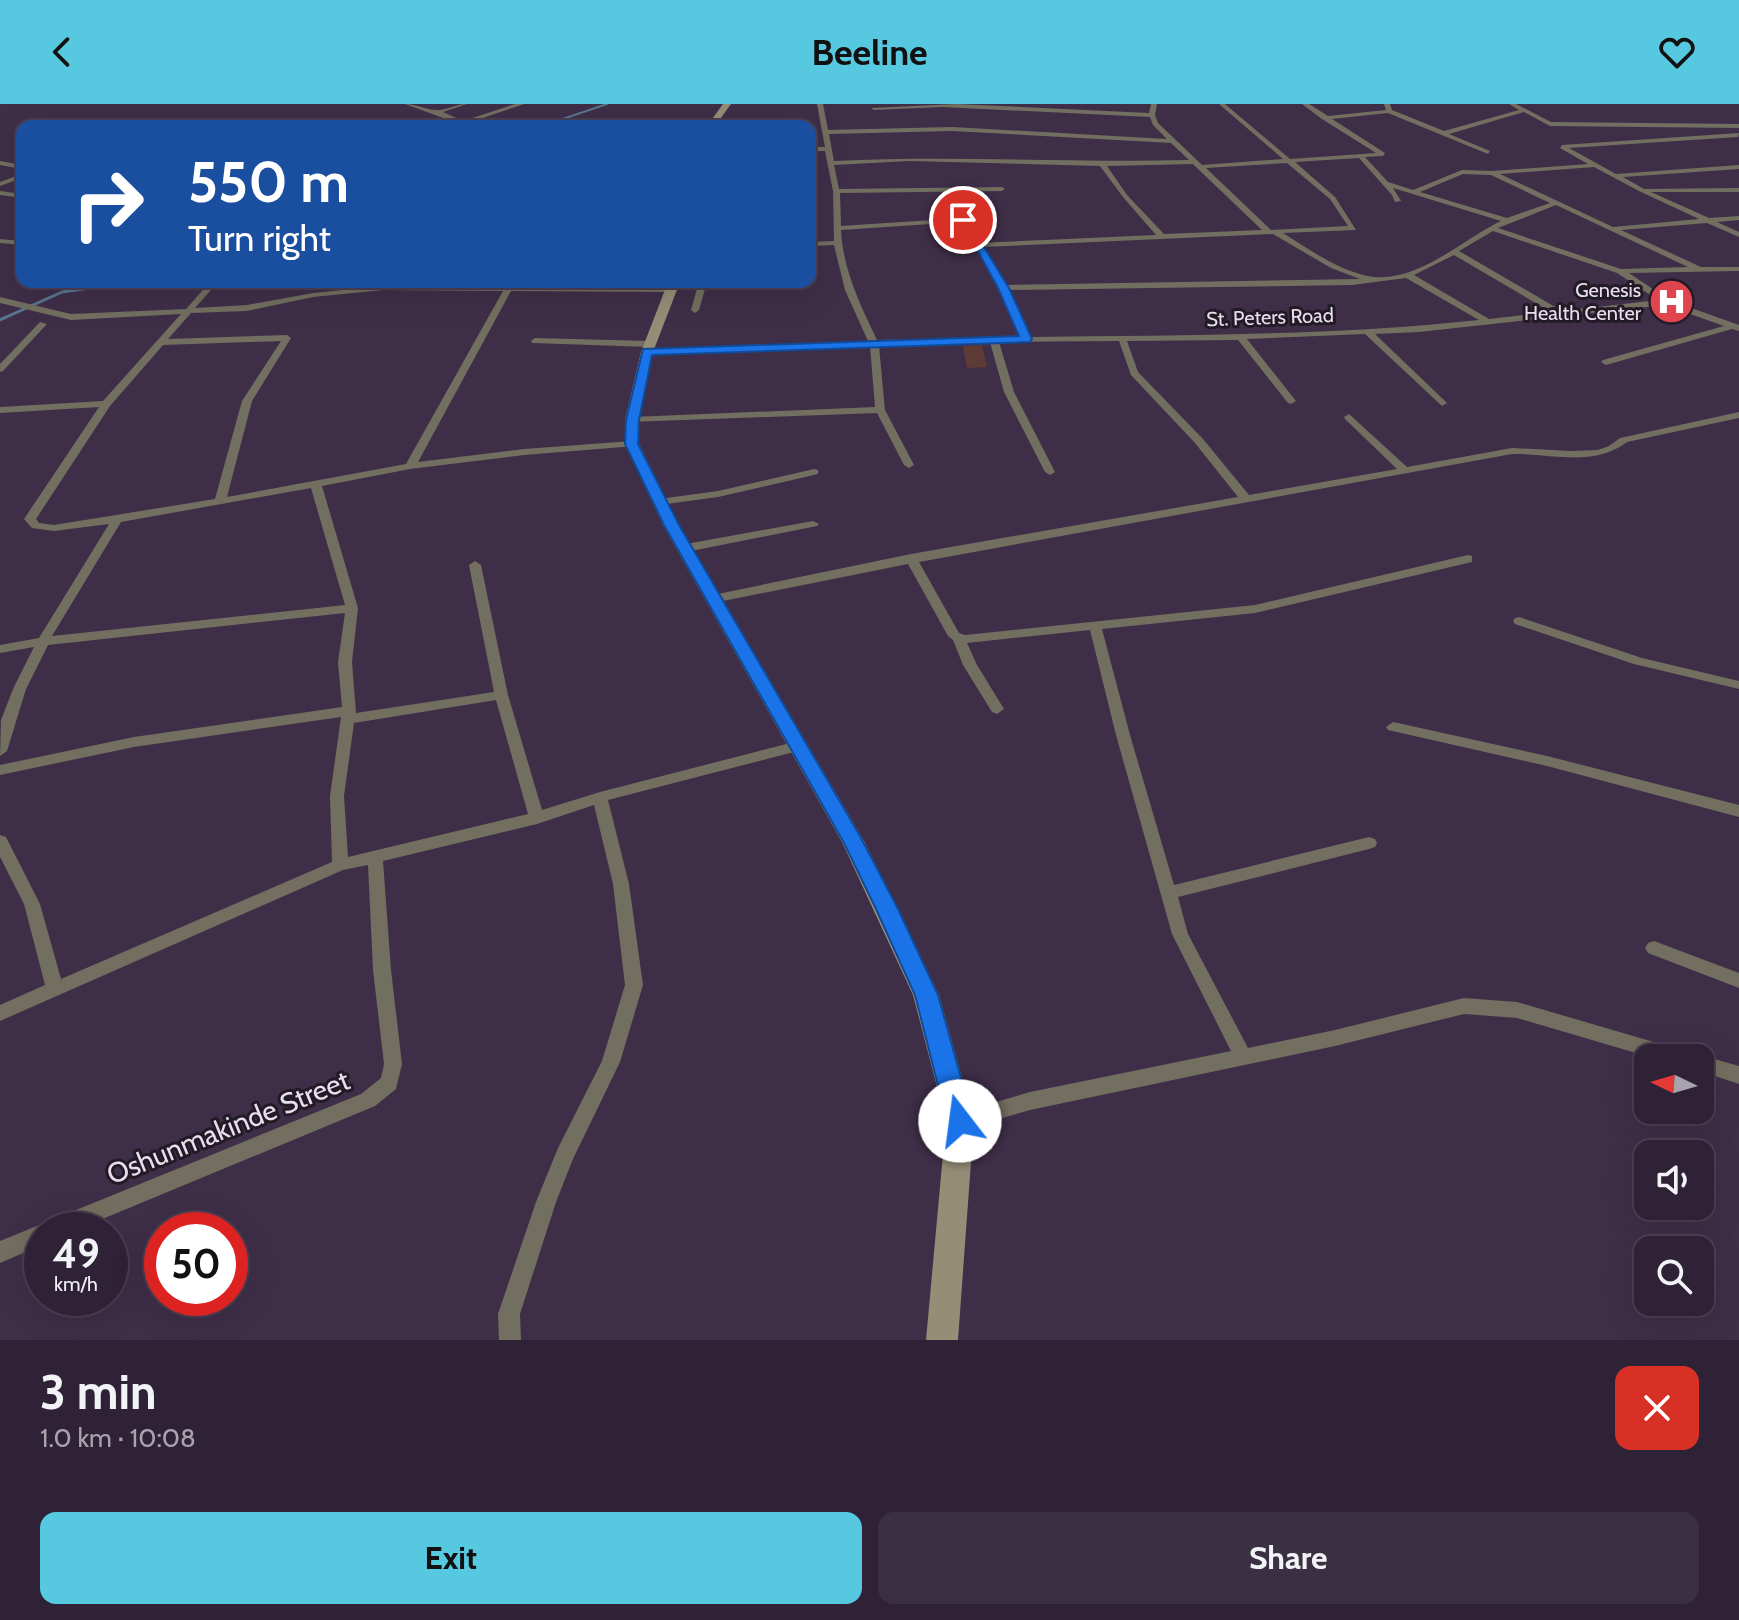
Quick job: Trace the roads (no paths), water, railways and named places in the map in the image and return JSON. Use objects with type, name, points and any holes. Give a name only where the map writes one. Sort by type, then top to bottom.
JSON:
[{"type":"main road","points":[[671,288],[649,348],[632,420],[632,444],[659,502],[853,841],[926,995],[960,1121],[942,1340]]},
{"type":"street","points":[[408,104],[457,120]]},
{"type":"street","points":[[438,112],[464,104]]},
{"type":"street","points":[[478,120],[521,104]]},
{"type":"street","points":[[820,104],[836,191],[838,243],[849,290],[874,344],[880,410],[909,465]]},
{"type":"street","points":[[1154,104],[1152,115],[1155,124],[1272,232],[1323,260],[1372,279]]},
{"type":"street","points":[[980,245],[1353,228],[1333,198],[1222,104]]},
{"type":"street","points":[[832,163],[909,159],[994,164],[1196,164],[1362,158],[1383,154],[1305,104]]},
{"type":"street","points":[[1512,104],[1550,124],[1739,126]]},
{"type":"street","points":[[874,108],[942,105],[1152,115]]},
{"type":"street","points":[[1324,118],[1388,108],[1488,152]]},
{"type":"street","points":[[1445,133],[1522,111]]},
{"type":"street","points":[[827,132],[952,129],[1173,141]]},
{"type":"street","points":[[1739,135],[1562,147],[1641,190],[1739,235]]},
{"type":"street","points":[[816,149],[829,149]]},
{"type":"street","points":[[1362,158],[1387,184],[1397,201]]},
{"type":"street","points":[[1102,164],[1125,196],[1163,238]]},
{"type":"street","points":[[1414,192],[1462,172],[1492,173],[1595,165]]},
{"type":"street","points":[[1614,176],[1739,167]]},
{"type":"street","points":[[1492,173],[1698,269]]},
{"type":"street","points":[[999,179],[1004,198]]},
{"type":"street","points":[[1387,184],[1507,220]]},
{"type":"street","points":[[836,191],[1002,189]]},
{"type":"street","points":[[1641,190],[1739,190]]},
{"type":"street","points":[[1003,288],[1352,283],[1406,274],[1447,258],[1453,251],[1491,228],[1558,202]]},
{"type":"street","points":[[1613,229],[1739,218]]},
{"type":"street","points":[[837,228],[963,220],[1003,288],[1026,339]]},
{"type":"street","points":[[1491,228],[1620,271],[1666,302],[1735,327]]},
{"type":"street","points":[[816,244],[838,243]]},
{"type":"street","points":[[1453,251],[1561,314]]},
{"type":"street","points":[[1620,271],[1739,269]]},
{"type":"street","points":[[1406,274],[1487,321]]},
{"type":"street","points":[[209,288],[106,404],[30,519],[36,526],[54,528],[117,519],[410,466],[524,452],[632,444]]},
{"type":"street","points":[[334,292],[338,288]]},
{"type":"street","points":[[0,300],[71,317],[247,308],[334,292],[383,288],[563,288]]},
{"type":"street","points":[[695,310],[701,288]]},
{"type":"street","points":[[410,466],[508,289]]},
{"type":"street","name":"St. Peters Road","points":[[535,341],[649,348],[994,339],[1241,337],[1367,331],[1666,302]]},
{"type":"street","points":[[0,369],[43,324]]},
{"type":"street","points":[[1606,362],[1735,327]]},
{"type":"street","points":[[1367,331],[1442,403]]},
{"type":"street","points":[[1241,337],[1291,401]]},
{"type":"street","points":[[161,342],[287,338],[247,401],[220,502]]},
{"type":"street","points":[[1122,338],[1134,373],[1199,441],[1245,498]]},
{"type":"street","points":[[994,339],[1009,392],[1050,472]]},
{"type":"street","points":[[0,420],[4,409],[106,404]]},
{"type":"street","points":[[632,420],[880,410]]},
{"type":"street","points":[[713,599],[911,558],[1176,514],[1245,498],[1529,449],[1593,453],[1609,450],[1624,440],[1739,415]]},
{"type":"street","points":[[1349,417],[1405,471]]},
{"type":"street","points":[[659,502],[718,494],[814,472]]},
{"type":"street","points":[[316,485],[352,608],[345,662],[349,715],[337,796],[340,865]]},
{"type":"street","points":[[0,751],[23,679],[117,519]]},
{"type":"street","points":[[686,548],[813,524]]},
{"type":"street","points":[[911,558],[954,636],[959,638],[1255,609],[1468,559]]},
{"type":"street","points":[[475,565],[501,695],[537,818]]},
{"type":"street","points":[[0,649],[43,641],[352,608]]},
{"type":"street","points":[[1519,621],[1639,661],[1739,685]]},
{"type":"street","points":[[1095,625],[1180,934],[1243,1057]]},
{"type":"street","points":[[959,638],[970,665],[997,709]]},
{"type":"street","points":[[0,770],[134,742],[501,695]]},
{"type":"street","points":[[1393,727],[1547,761],[1739,811]]},
{"type":"street","points":[[0,1013],[340,865],[537,818],[600,797],[798,746]]},
{"type":"street","points":[[510,1340],[509,1314],[546,1202],[565,1155],[611,1062],[634,985],[621,884],[600,797]]},
{"type":"street","points":[[0,841],[32,904],[55,990]]},
{"type":"street","points":[[1167,893],[1369,843]]},
{"type":"street","name":"Oshunmakinde Street","points":[[95,1212],[368,1100],[389,1083],[393,1064],[382,970],[375,856]]},
{"type":"street","points":[[1654,948],[1739,981]]},
{"type":"street","points":[[960,1121],[1030,1101],[1243,1057],[1464,1006],[1517,1010],[1634,1044]]},
{"type":"street","points":[[1714,1067],[1739,1075]]},
{"type":"street","points":[[0,1252],[24,1242]]},
{"type":"waterway","points":[[560,120],[607,104]]},
{"type":"waterway","points":[[0,320],[62,292],[90,288]]},
{"type":"place","name":"Genesis Health Center","points":[[1672,301]]}]
